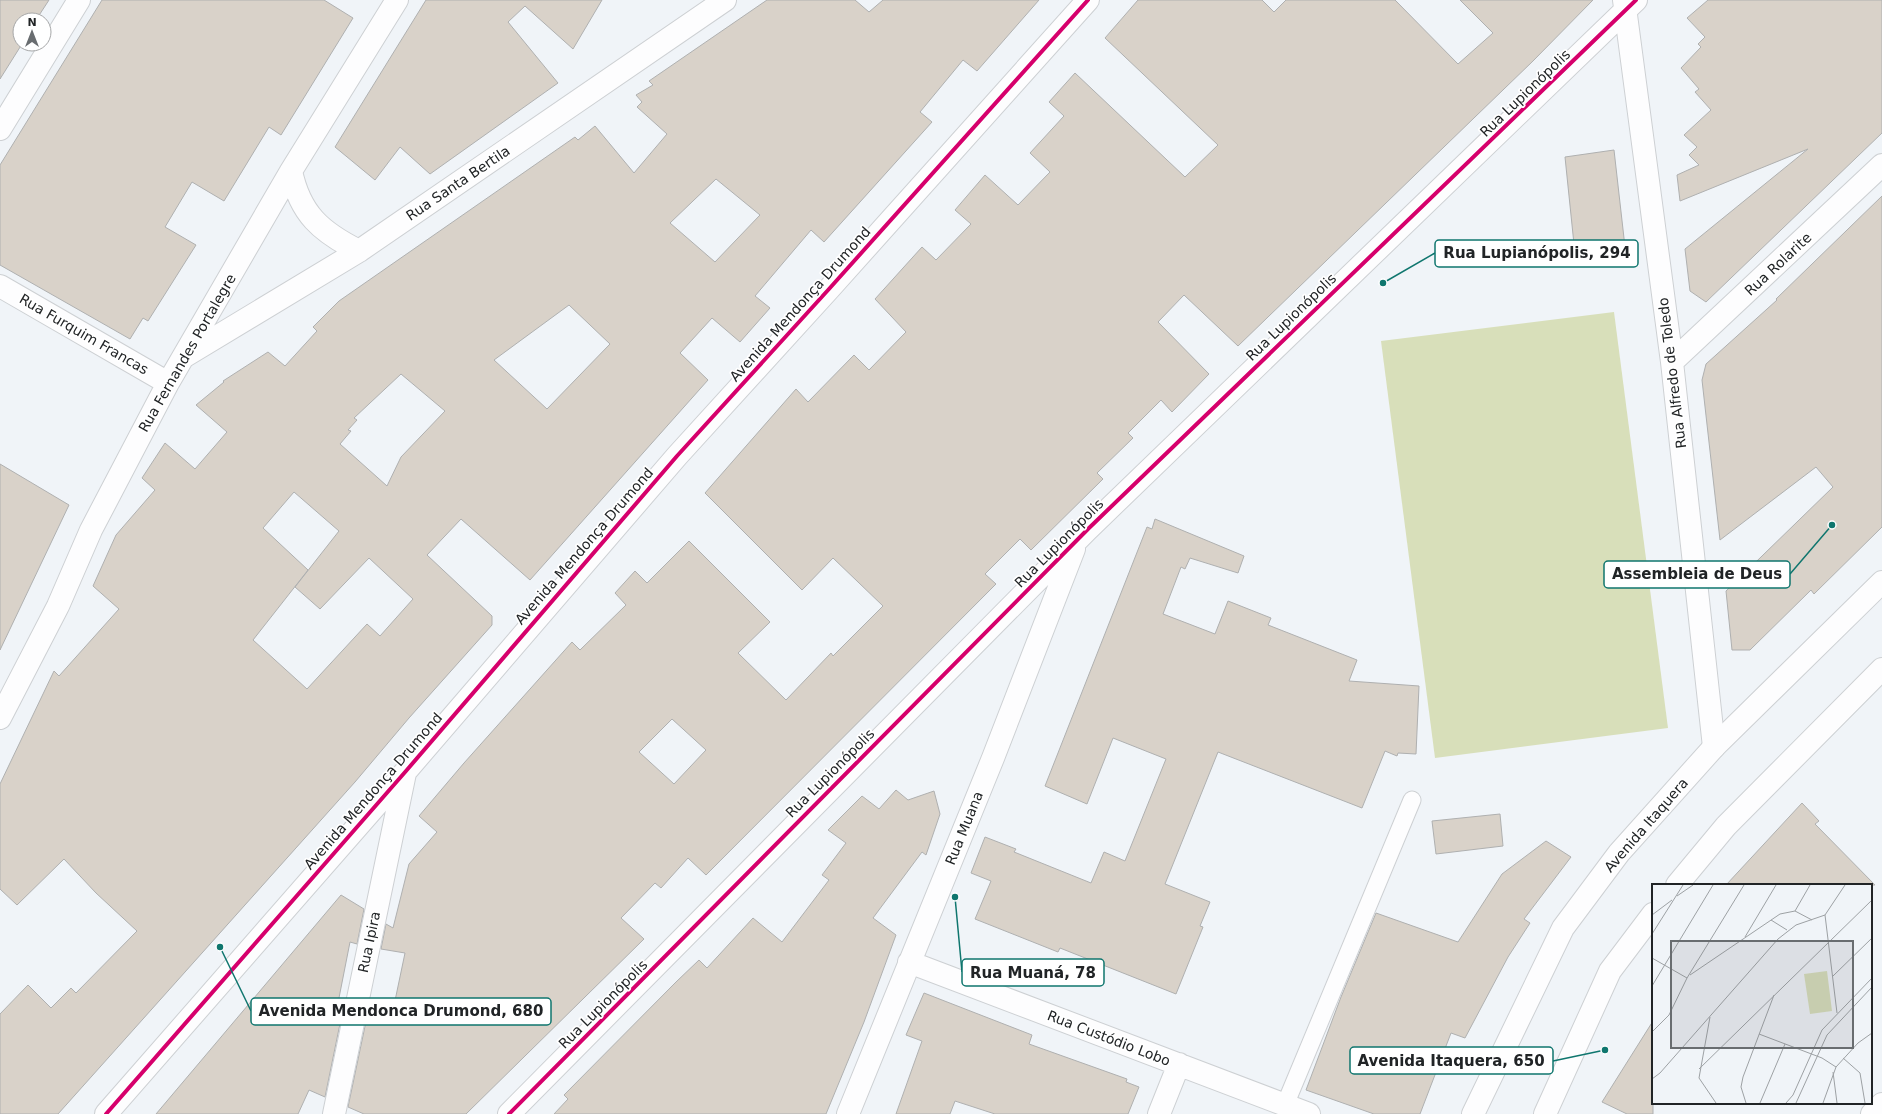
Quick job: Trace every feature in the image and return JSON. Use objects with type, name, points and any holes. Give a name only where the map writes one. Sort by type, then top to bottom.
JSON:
[{"type":"street","points":[[0,129],[79,0]]},
{"type":"street","name":"Rua Fernandes Portalegre","points":[[0,718],[58,606],[91,530],[168,383],[291,171],[396,0]]},
{"type":"street","name":"Rua Santa Bertila","points":[[184,357],[359,251],[725,0]]},
{"type":"street","name":"Avenida Mendonça Drumond","points":[[106,1114],[406,771],[677,456],[1088,0]]},
{"type":"street","name":"Rua Alfredo de Toledo","points":[[1628,3],[1672,362],[1714,746]]},
{"type":"street","name":"Rua Lupionópolis","points":[[509,1114],[1077,541],[1357,268],[1575,60],[1628,3]]},
{"type":"street","name":"Rua Rolarite","points":[[1672,362],[1882,165]]},
{"type":"street","points":[[291,171],[295,189],[309,216],[325,232],[336,240],[359,251]]},
{"type":"street","name":"Rua Furquim Francas","points":[[0,286],[168,383]]},
{"type":"street","name":"Rua Muana","points":[[848,1114],[993,758],[1077,541]]},
{"type":"street","name":"Avenida Itaquera","points":[[1473,1114],[1563,928],[1619,853],[1714,746],[1882,582]]},
{"type":"street","points":[[1678,884],[1726,826],[1882,669]]},
{"type":"street","name":"Rua Ipira","points":[[334,1114],[406,771]]},
{"type":"street","points":[[1545,1114],[1610,971],[1652,915]]},
{"type":"street","name":"Rua Custódio Lobo","points":[[909,962],[1309,1114]]},
{"type":"street","points":[[1159,1114],[1179,1064]]},
{"type":"street","points":[[1872,1114],[1882,1104]]},
{"type":"lane","points":[[1285,1105],[1412,800]]},
{"type":"green space","points":[[1614,312],[1668,728],[1435,758],[1381,341]]},
{"type":"building","points":[[0,0],[49,0],[41,12],[12,12],[12,52],[17,52],[0,79]]},
{"type":"building","points":[[102,0],[324,0],[353,18],[281,135],[269,127],[224,201],[192,182],[165,227],[196,245],[148,321],[143,318],[130,339],[0,265],[0,165]]},
{"type":"building","points":[[426,0],[602,0],[573,49],[525,6],[508,22],[558,83],[430,174],[400,147],[375,180],[335,147]]},
{"type":"building","points":[[767,0],[855,0],[869,12],[883,0],[1039,0],[977,71],[963,60],[920,112],[932,122],[824,242],[811,230],[755,296],[770,308],[740,342],[712,318],[680,353],[708,380],[530,580],[461,519],[427,555],[492,616],[492,625],[409,718],[355,782],[58,1114],[0,1114],[0,1014],[28,985],[51,1008],[71,988],[76,993],[137,931],[96,893],[64,859],[17,905],[0,889],[0,784],[54,671],[59,676],[119,609],[93,586],[116,535],[155,490],[142,478],[165,443],[195,469],[227,432],[196,405],[224,382],[223,381],[268,352],[285,366],[317,331],[313,327],[339,301],[575,137],[578,140],[595,126],[634,173],[667,134],[637,107],[642,102],[636,95],[653,85],[649,81]],"holes":[[[716,179],[760,215],[715,262],[670,223]],[[569,305],[610,344],[547,409],[494,360]],[[401,374],[445,411],[401,457],[387,486],[340,444],[351,431],[348,430],[357,420],[354,418]],[[294,492],[339,531],[295,587],[320,609],[369,558],[413,599],[380,636],[367,624],[307,689],[253,640],[308,570],[263,528]]]},
{"type":"building","points":[[1138,0],[1262,0],[1274,12],[1286,0],[1395,0],[1458,64],[1493,33],[1460,0],[1593,0],[1533,61],[1238,346],[1184,295],[1158,322],[1209,374],[1172,412],[1161,400],[1128,433],[1133,438],[1097,473],[1103,479],[1031,550],[1020,539],[985,574],[996,584],[706,875],[688,858],[661,888],[655,883],[621,918],[644,939],[466,1114],[364,1114],[348,1107],[368,1012],[392,1015],[405,953],[381,949],[386,924],[393,928],[409,864],[437,832],[419,816],[464,763],[572,642],[580,650],[626,605],[615,593],[635,571],[647,583],[689,541],[770,622],[738,653],[786,700],[831,653],[833,656],[883,606],[833,558],[802,590],[705,493],[796,389],[808,402],[854,355],[869,370],[906,332],[875,299],[922,247],[936,260],[971,224],[955,210],[985,175],[1018,205],[1050,172],[1030,153],[1064,116],[1049,102],[1075,73],[1185,177],[1218,145],[1105,38]],"holes":[[[672,719],[706,750],[674,784],[639,752]]]},
{"type":"building","points":[[1708,0],[1882,0],[1882,133],[1706,302],[1690,291],[1685,249],[1808,149],[1680,201],[1677,175],[1699,165],[1689,155],[1697,147],[1684,135],[1711,110],[1695,92],[1699,89],[1681,68],[1701,47],[1698,44],[1705,37],[1687,18]]},
{"type":"building","points":[[1614,150],[1625,247],[1575,254],[1565,157]]},
{"type":"building","points":[[1882,196],[1882,527],[1814,594],[1811,590],[1750,650],[1732,650],[1726,591],[1833,487],[1816,467],[1720,540],[1702,380],[1706,364],[1777,300],[1776,299]]},
{"type":"building","points":[[0,464],[69,505],[0,650]]},
{"type":"building","points":[[1155,519],[1244,556],[1238,573],[1190,558],[1185,569],[1181,567],[1163,614],[1215,634],[1228,601],[1271,618],[1268,625],[1357,660],[1349,681],[1419,686],[1416,754],[1398,753],[1397,756],[1385,751],[1362,808],[1218,752],[1165,884],[1210,902],[1200,926],[1203,927],[1176,994],[1060,948],[1058,952],[975,919],[991,881],[971,873],[985,837],[1016,849],[1014,852],[1091,883],[1104,852],[1125,861],[1166,759],[1113,738],[1087,804],[1045,786],[1147,527],[1152,529]]},
{"type":"building","points":[[896,790],[908,800],[934,791],[940,814],[926,855],[922,852],[873,918],[896,935],[864,1022],[826,1114],[554,1114],[568,1099],[564,1095],[676,982],[699,960],[707,968],[753,918],[782,942],[829,880],[822,875],[846,843],[828,830],[862,796],[879,809]]},
{"type":"building","points":[[1802,803],[1819,821],[1815,824],[1875,885],[1872,884],[1727,884]]},
{"type":"building","points":[[1500,814],[1503,846],[1436,854],[1432,821]]},
{"type":"building","points":[[1546,841],[1571,857],[1524,919],[1530,923],[1508,957],[1465,1038],[1451,1033],[1420,1114],[1374,1114],[1306,1090],[1341,997],[1376,913],[1458,942],[1502,874]]},
{"type":"building","points":[[341,895],[364,909],[357,944],[350,942],[337,1008],[343,1009],[325,1097],[309,1090],[298,1114],[156,1114]]},
{"type":"building","points":[[924,993],[1032,1035],[1029,1044],[1127,1079],[1126,1082],[1139,1087],[1128,1114],[995,1114],[955,1101],[950,1114],[896,1114],[922,1041],[906,1035]]},
{"type":"building","points":[[1652,1023],[1653,1114],[1627,1114],[1602,1102]]},
{"type":"cycle path","points":[[106,1114],[406,771],[677,456],[1088,0]]},
{"type":"cycle path","points":[[509,1114],[1088,529],[1636,0]]},
{"type":"place","name":"Rua Lupianópolis, 294","points":[[1383,283]]},
{"type":"place","name":"Assembleia de Deus","points":[[1832,525]]},
{"type":"place","name":"Rua Muaná, 78","points":[[955,897]]},
{"type":"place","name":"Avenida Mendonca Drumond, 680","points":[[220,947]]},
{"type":"place","name":"Avenida Itaquera, 650","points":[[1605,1050]]}]
